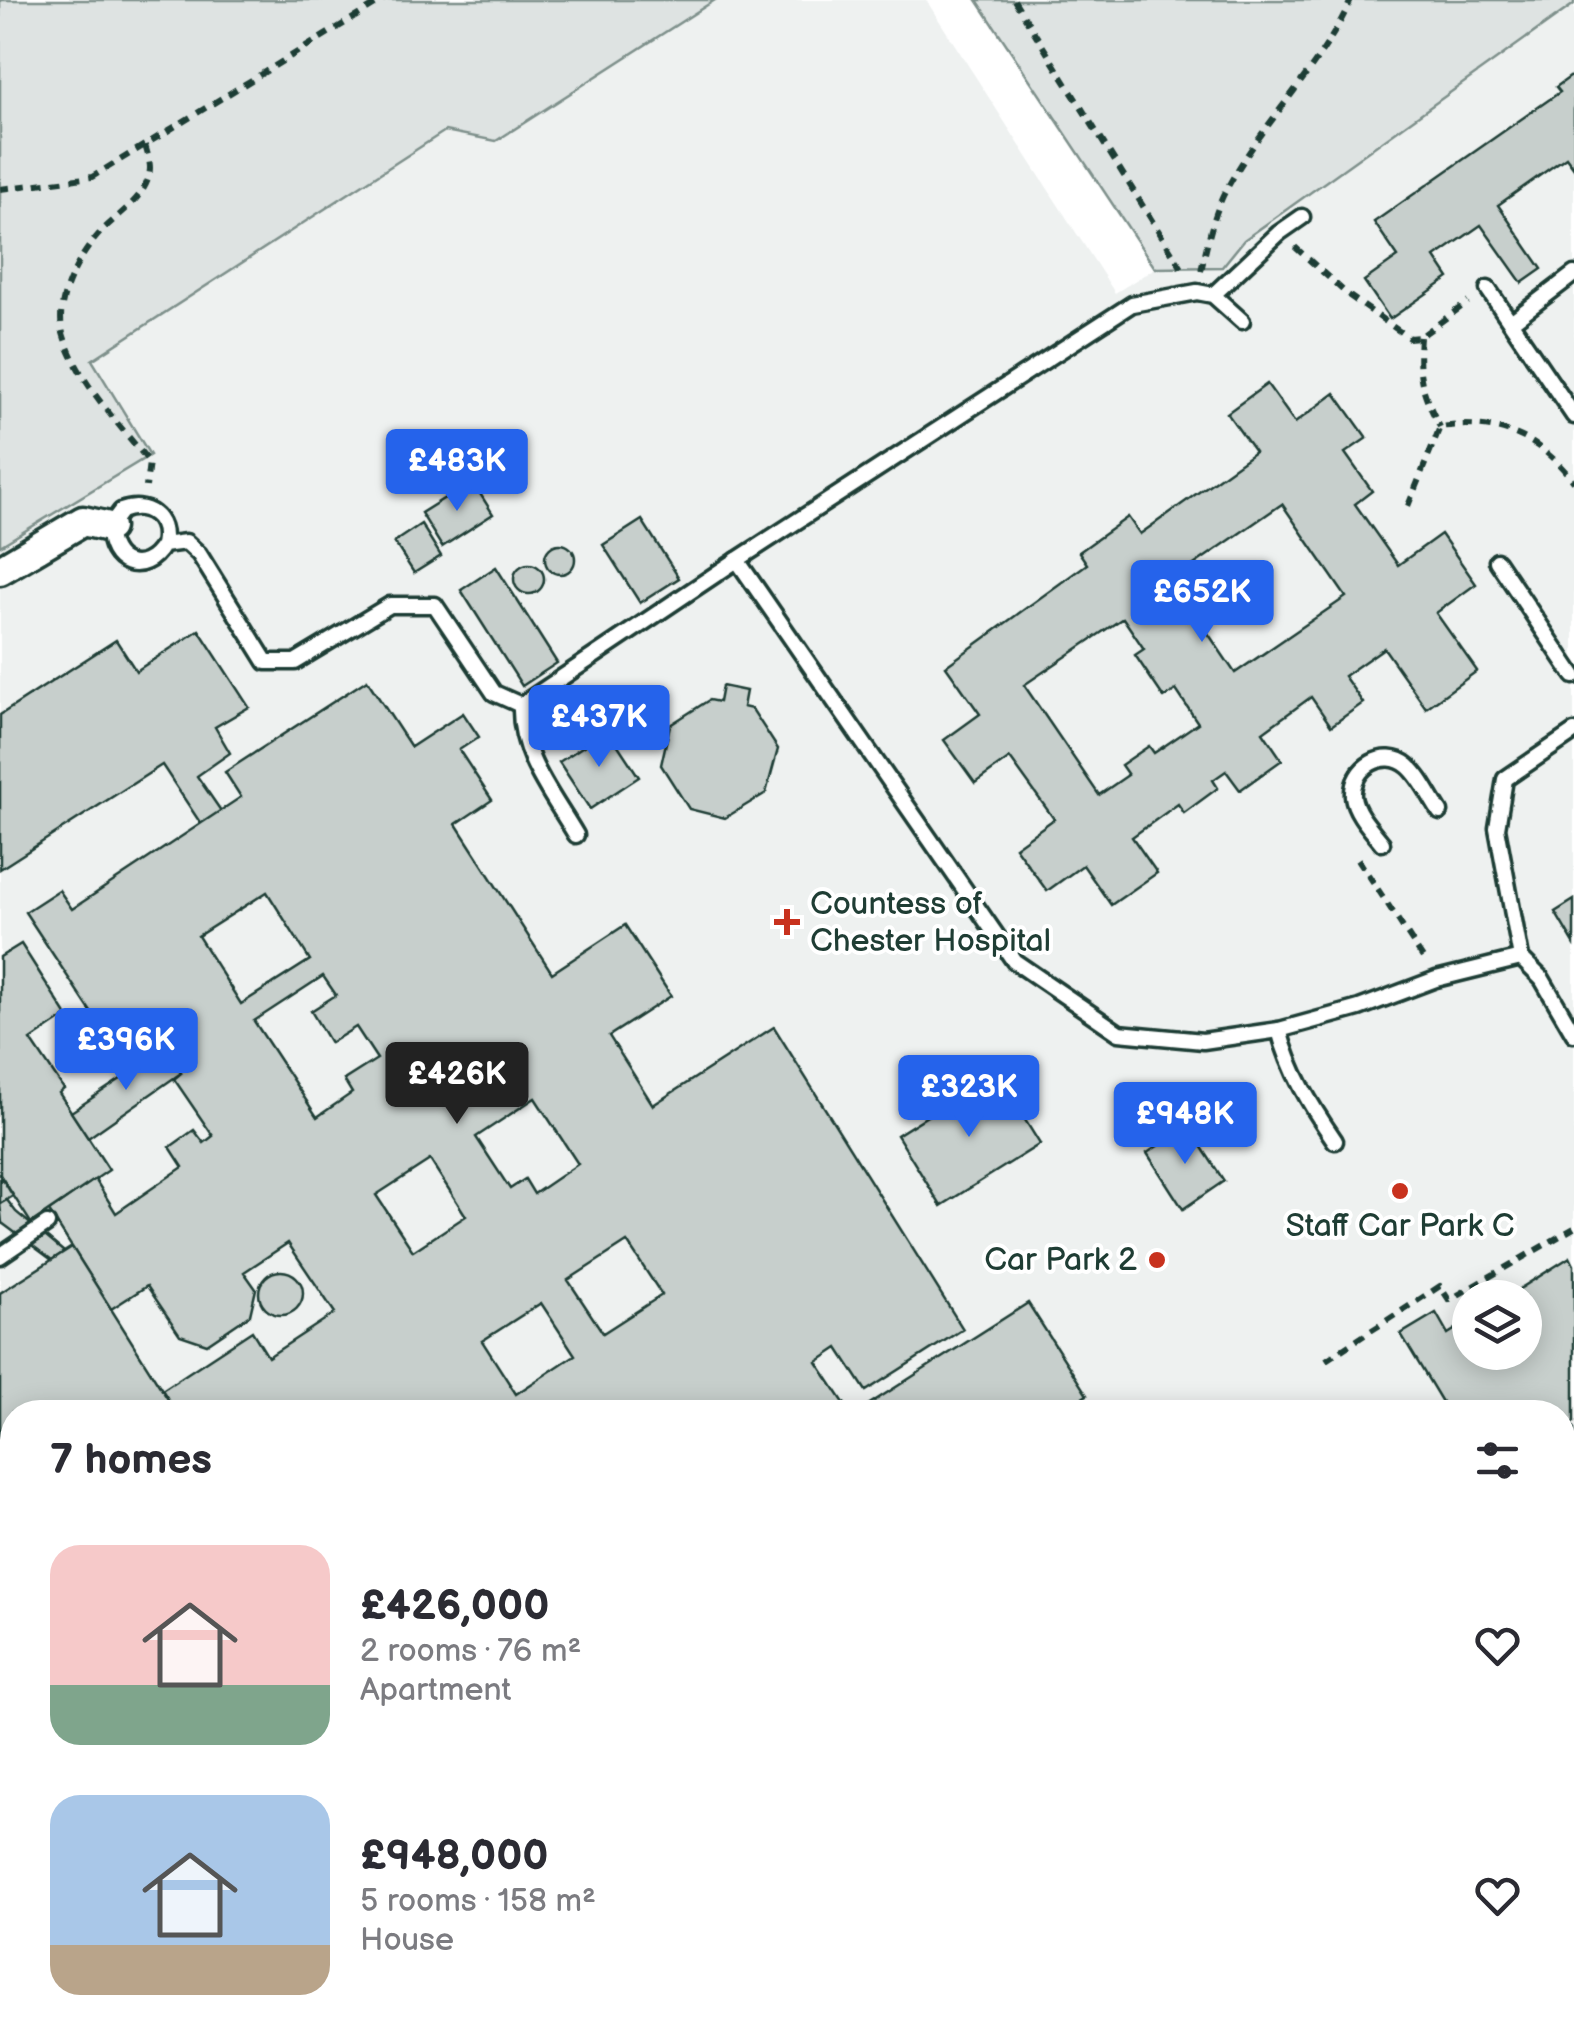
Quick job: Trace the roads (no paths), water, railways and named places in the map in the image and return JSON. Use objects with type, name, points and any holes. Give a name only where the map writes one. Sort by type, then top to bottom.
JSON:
[{"type":"street","points":[[0,570],[83,521],[109,527]]},
{"type":"lane","points":[[1213,295],[1279,232],[1302,216]]},
{"type":"lane","points":[[1510,322],[1574,274]]},
{"type":"lane","points":[[1488,288],[1574,416]]},
{"type":"lane","points":[[521,705],[736,560],[1132,304],[1197,292],[1213,295],[1242,321]]},
{"type":"lane","points":[[144,508],[163,524],[163,545],[150,560],[126,562],[112,550],[109,527],[120,511],[144,508]]},
{"type":"lane","points":[[163,545],[186,542],[199,554],[266,662],[295,662],[390,604],[436,606],[494,693],[521,705]]},
{"type":"lane","points":[[736,560],[1014,961],[1119,1032],[1203,1041],[1279,1030],[1359,1008],[1436,979],[1521,958]]},
{"type":"lane","points":[[1497,561],[1574,676]]},
{"type":"lane","points":[[521,705],[520,727],[527,753],[576,835]]},
{"type":"lane","points":[[1574,732],[1505,780],[1497,828],[1521,958],[1542,979],[1574,1034]]},
{"type":"lane","points":[[1382,843],[1356,807],[1353,796],[1354,784],[1367,765],[1389,758],[1410,767],[1440,812]]},
{"type":"lane","points":[[1279,1030],[1288,1062],[1336,1142]]},
{"type":"lane","points":[[0,1256],[46,1224]]},
{"type":"place","name":"Countess of Chester Hospital","points":[[787,922]]},
{"type":"place","name":"Staff Car Park C","points":[[1400,1191]]},
{"type":"place","name":"Car Park 2","points":[[1157,1260]]}]
